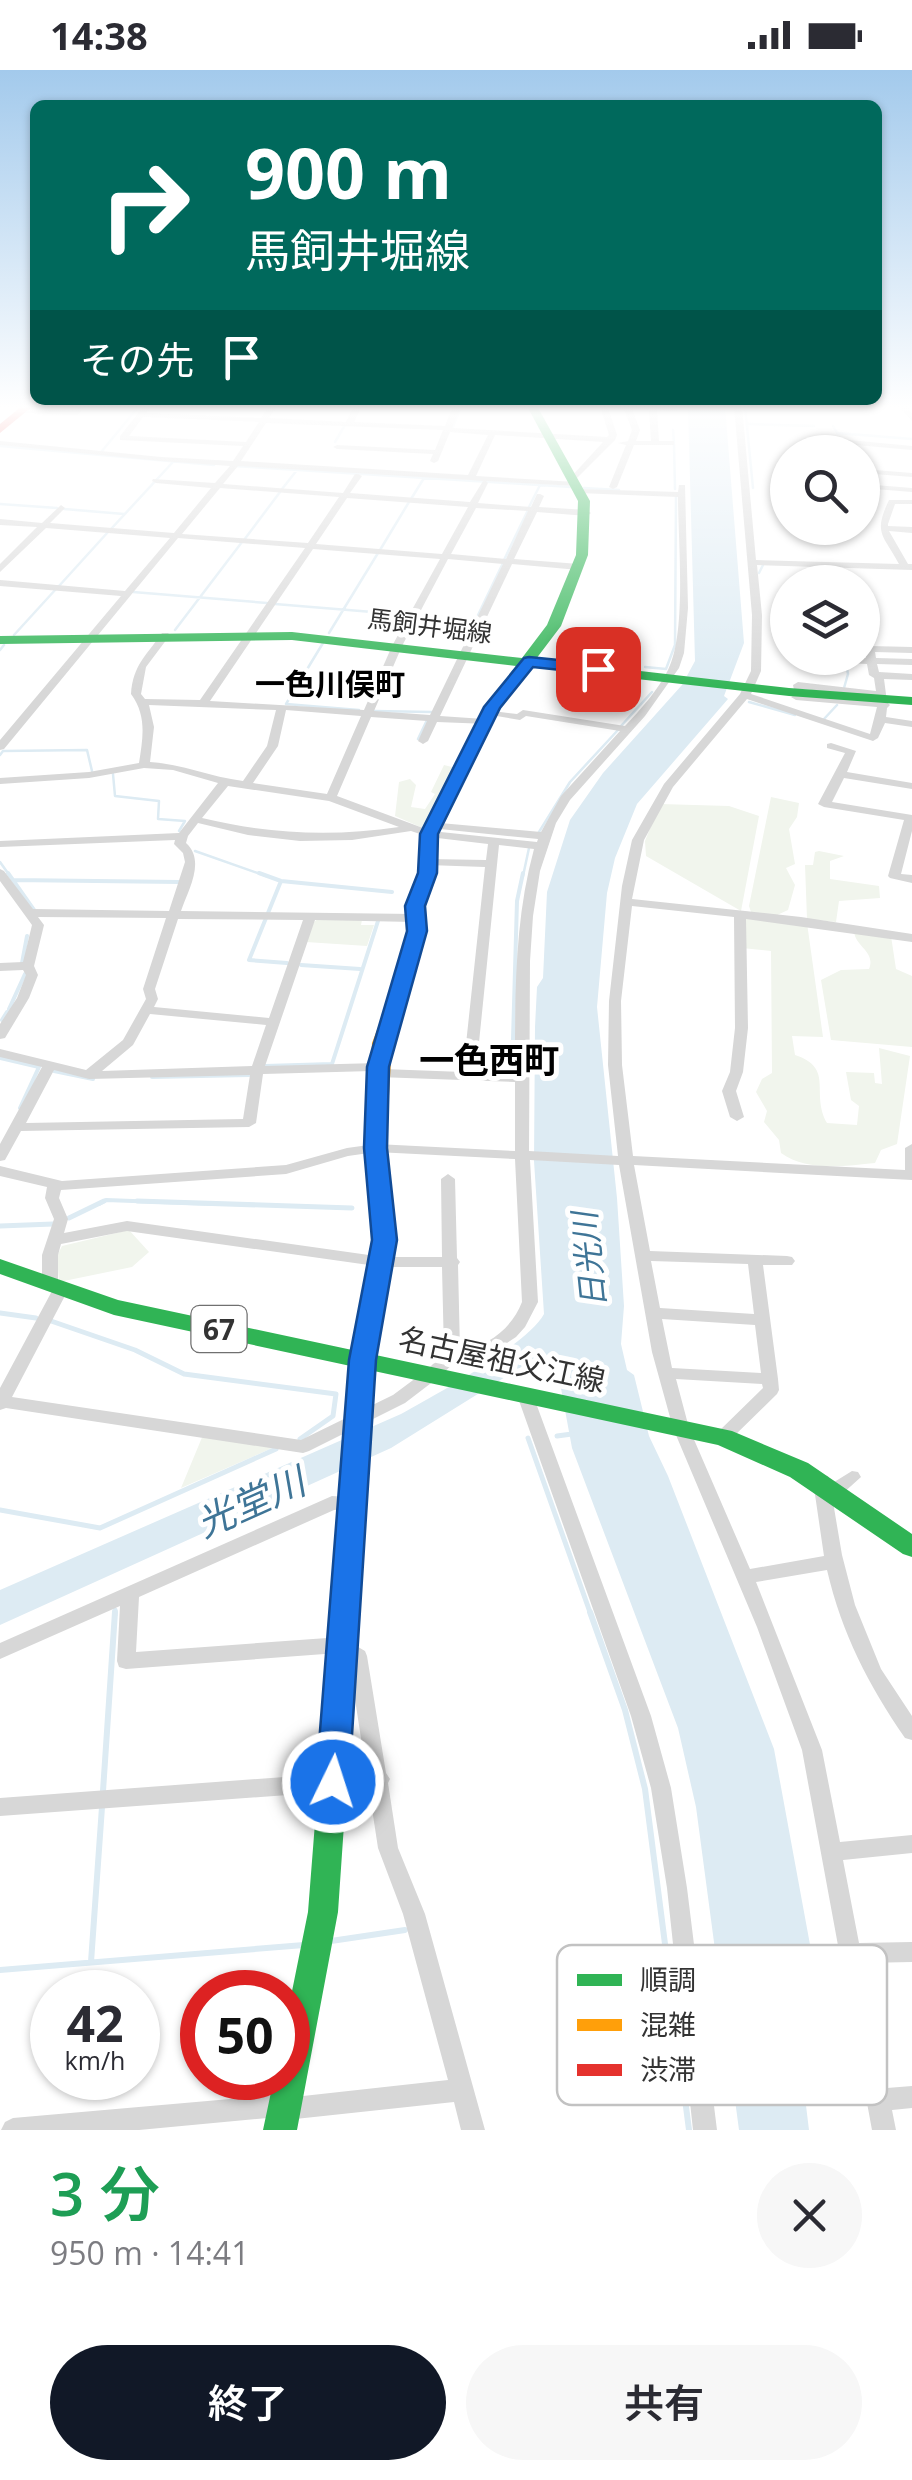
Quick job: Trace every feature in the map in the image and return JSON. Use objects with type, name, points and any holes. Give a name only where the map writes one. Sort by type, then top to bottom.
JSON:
[{"type":"main road","points":[[284,2114],[323,1912],[341,1645],[358,1474],[363,1360],[385,1240],[376,1148],[378,1070],[417,931],[414,918],[432,830],[487,717],[554,626],[579,567],[586,513],[583,502]]},
{"type":"main road","name":"馬飼井堀線","points":[[0,640],[249,634],[397,646],[882,704],[912,701]]},
{"type":"main road","name":"名古屋祖父江線","points":[[0,1266],[114,1306],[723,1437],[836,1482],[912,1546]]},
{"type":"street","points":[[0,747],[203,502]]},
{"type":"street","points":[[203,704],[340,502]]},
{"type":"street","points":[[446,502],[586,513]]},
{"type":"street","points":[[423,741],[537,502]]},
{"type":"street","points":[[452,1355],[467,1358],[487,1348],[527,1314],[522,1078],[524,924],[543,841],[579,780],[661,690],[673,671],[681,648],[682,502]]},
{"type":"street","points":[[746,502],[756,671],[746,690],[668,786],[649,816],[638,840],[626,902],[613,1033],[622,1161],[681,1428],[746,1577],[812,1750],[849,1945]]},
{"type":"street","points":[[892,502],[885,515],[885,528],[909,567]]},
{"type":"street","points":[[331,798],[397,646],[472,504]]},
{"type":"street","points":[[0,570],[61,508]]},
{"type":"street","points":[[0,522],[579,567]]},
{"type":"street","points":[[885,528],[912,530]]},
{"type":"street","points":[[751,562],[909,567]]},
{"type":"street","points":[[0,583],[127,594]]},
{"type":"street","points":[[164,635],[140,663],[136,674],[136,694],[145,702],[435,718],[520,717],[523,713],[627,729]]},
{"type":"street","points":[[880,649],[912,650]]},
{"type":"street","points":[[880,661],[912,662]]},
{"type":"street","points":[[874,675],[912,676]]},
{"type":"street","points":[[746,690],[873,738],[882,704],[879,676]]},
{"type":"street","points":[[882,704],[834,702],[797,693],[798,685],[882,704],[912,724]]},
{"type":"street","points":[[144,765],[149,735],[145,702]]},
{"type":"street","points":[[817,719],[834,702]]},
{"type":"street","points":[[247,784],[266,759],[282,707]]},
{"type":"street","points":[[831,746],[851,751],[825,804],[911,818],[907,845],[894,876],[912,879]]},
{"type":"street","points":[[0,781],[144,765],[174,767],[225,782],[331,798],[408,828]]},
{"type":"street","points":[[840,774],[912,786]]},
{"type":"street","points":[[89,1074],[128,1042],[147,1010],[152,998],[148,990],[191,862],[189,852],[180,844],[182,836],[225,782]]},
{"type":"street","points":[[194,819],[250,835],[318,840],[408,828],[543,841]]},
{"type":"street","points":[[432,830],[494,841],[543,841]]},
{"type":"street","points":[[0,844],[182,836]]},
{"type":"street","points":[[470,1075],[494,841]]},
{"type":"street","points":[[428,862],[491,864]]},
{"type":"street","points":[[0,873],[38,925],[28,966],[32,974],[24,998],[0,1035]]},
{"type":"street","points":[[626,902],[912,938]]},
{"type":"street","points":[[29,913],[414,918]]},
{"type":"street","points":[[738,1117],[729,1091],[737,1076],[744,983],[738,939],[740,915]]},
{"type":"street","points":[[17,1128],[249,1122],[256,1071],[310,916]]},
{"type":"street","points":[[0,967],[28,966]]},
{"type":"street","points":[[147,1010],[274,1022]]},
{"type":"street","points":[[0,1053],[89,1074],[378,1070],[522,1078]]},
{"type":"street","points":[[0,1158],[51,1064]]},
{"type":"street","points":[[0,1171],[55,1184],[286,1170],[376,1148],[912,1173],[912,1148]]},
{"type":"street","points":[[55,1184],[52,1198],[61,1219],[50,1255],[55,1288],[1,1402],[304,1446],[346,1422],[360,1422],[407,1397],[438,1376],[452,1355],[448,1179]]},
{"type":"street","points":[[56,1240],[127,1226],[382,1262],[452,1262]]},
{"type":"street","points":[[642,1256],[787,1260]]},
{"type":"street","points":[[723,1437],[771,1390],[755,1259]]},
{"type":"street","points":[[653,1313],[762,1320]]},
{"type":"street","points":[[666,1373],[770,1380]]},
{"type":"street","points":[[515,1393],[641,1716],[661,1788],[684,1945]]},
{"type":"street","points":[[836,1482],[826,1522],[836,1562],[873,1672],[912,1732]]},
{"type":"street","points":[[0,1651],[332,1502],[355,1502]]},
{"type":"street","points":[[746,1577],[836,1562]]},
{"type":"street","points":[[130,1593],[126,1661],[341,1645],[358,1656],[388,1848],[414,1914],[473,2130]]},
{"type":"street","points":[[0,1807],[380,1779]]},
{"type":"street","points":[[832,1852],[912,1844]]},
{"type":"street","points":[[887,1952],[912,1952]]},
{"type":"street","points":[[12,2130],[284,2114],[462,2090]]},
{"type":"street","points":[[887,2099],[912,2097]]},
{"type":"street","points":[[702,2105],[705,2130]]},
{"type":"street","points":[[879,2105],[884,2130]]},
{"type":"shaded area","points":[[444,765],[456,768],[425,829],[395,816],[399,782],[410,779],[416,785],[411,807],[425,809],[435,794],[431,792]]},
{"type":"shaded area","points":[[771,797],[799,803],[797,817],[789,829],[795,864],[786,868],[795,885],[788,910],[775,916],[751,912],[749,906]]},
{"type":"shaded area","points":[[660,804],[729,806],[759,816],[741,911],[646,856],[645,841]]},
{"type":"shaded area","points":[[815,852],[844,856],[830,861],[830,879],[879,886],[880,898],[839,901],[836,922],[807,919],[805,865],[813,865]]},
{"type":"shaded area","points":[[743,917],[807,923],[823,1037],[792,1036],[795,1055],[807,1060],[818,1074],[820,1102],[827,1123],[857,1125],[859,1106],[851,1100],[846,1072],[874,1073],[875,1083],[882,1084],[879,1048],[910,1056],[897,1144],[881,1150],[875,1163],[826,1166],[791,1159],[781,1153],[779,1140],[764,1122],[767,1111],[756,1092],[762,1079],[772,1073],[771,951],[742,948]]},
{"type":"shaded area","points":[[319,918],[362,920],[361,925],[374,925],[367,946],[306,942]]},
{"type":"shaded area","points":[[854,932],[891,936],[896,969],[912,976],[912,1047],[831,1040],[821,980],[841,970],[869,969],[870,958]]},
{"type":"shaded area","points":[[129,1230],[149,1252],[132,1267],[59,1282],[57,1256],[62,1246]]},
{"type":"shaded area","points":[[203,1435],[277,1446],[181,1488]]},
{"type":"water","points":[[691,502],[733,502],[744,643],[724,696],[728,699],[637,804],[615,858],[607,893],[597,1007],[617,1198],[624,1306],[621,1344],[627,1370],[634,1375],[649,1436],[774,1749],[810,1945],[714,1945],[696,1807],[678,1728],[572,1448],[558,1372],[551,1362],[534,1359],[391,1448],[0,1625],[0,1590],[401,1414],[500,1354],[544,1314],[534,1161],[535,1027],[537,987],[543,978],[547,892],[570,820],[603,773],[682,685],[695,661]]},
{"type":"water","points":[[736,2105],[806,2105],[809,2130],[739,2130]]},
{"type":"waterway","points":[[111,529],[136,502]]},
{"type":"waterway","points":[[244,540],[272,502]]},
{"type":"waterway","points":[[380,550],[409,502]]},
{"type":"waterway","points":[[529,507],[531,502]]},
{"type":"waterway","points":[[645,667],[666,669],[675,645],[676,502]]},
{"type":"waterway","points":[[0,504],[57,508]]},
{"type":"waterway","points":[[64,509],[124,514]]},
{"type":"waterway","points":[[504,560],[528,510]]},
{"type":"waterway","points":[[59,586],[108,532]]},
{"type":"waterway","points":[[200,597],[242,542]]},
{"type":"waterway","points":[[343,610],[378,553]]},
{"type":"waterway","points":[[476,620],[503,563]]},
{"type":"waterway","points":[[759,573],[763,565]]},
{"type":"waterway","points":[[14,635],[56,589]]},
{"type":"waterway","points":[[133,592],[200,597]]},
{"type":"waterway","points":[[175,630],[200,597]]},
{"type":"waterway","points":[[200,597],[267,603]]},
{"type":"waterway","points":[[275,604],[343,610]]},
{"type":"waterway","points":[[329,633],[343,610]]},
{"type":"waterway","points":[[343,610],[409,615]]},
{"type":"waterway","points":[[417,615],[476,620]]},
{"type":"waterway","points":[[467,638],[476,620]]},
{"type":"waterway","points":[[323,643],[286,704],[359,710]]},
{"type":"waterway","points":[[0,650],[4,645]]},
{"type":"waterway","points":[[844,688],[848,675]]},
{"type":"waterway","points":[[621,726],[652,692]]},
{"type":"waterway","points":[[749,702],[795,715]]},
{"type":"waterway","points":[[824,719],[837,705]]},
{"type":"waterway","points":[[374,711],[432,712]]},
{"type":"waterway","points":[[418,739],[427,720]]},
{"type":"waterway","points":[[539,832],[570,782],[618,730]]},
{"type":"waterway","points":[[0,755],[3,751],[87,750],[92,771]]},
{"type":"waterway","points":[[113,774],[115,796],[159,801],[158,819],[185,821],[179,831]]},
{"type":"waterway","points":[[523,876],[529,848]]},
{"type":"waterway","points":[[195,851],[266,876]]},
{"type":"waterway","points":[[0,862],[10,876]]},
{"type":"waterway","points":[[8,873],[34,910]]},
{"type":"waterway","points":[[259,873],[281,881]]},
{"type":"waterway","points":[[512,1074],[517,901],[523,873]]},
{"type":"waterway","points":[[13,880],[179,882]]},
{"type":"waterway","points":[[268,913],[281,881]]},
{"type":"waterway","points":[[281,881],[392,892]]},
{"type":"waterway","points":[[266,918],[249,960],[287,963]]},
{"type":"waterway","points":[[265,1066],[332,1064],[378,921]]},
{"type":"waterway","points":[[22,963],[27,936]]},
{"type":"waterway","points":[[301,965],[360,969]]},
{"type":"waterway","points":[[9,1009],[25,974]]},
{"type":"waterway","points":[[2,1020],[7,1012]]},
{"type":"waterway","points":[[0,1058],[39,1067],[20,1108]]},
{"type":"waterway","points":[[54,1071],[93,1079]]},
{"type":"waterway","points":[[152,1077],[249,1075]]},
{"type":"waterway","points":[[99,1204],[106,1200],[214,1204]]},
{"type":"waterway","points":[[69,1218],[104,1201]]},
{"type":"waterway","points":[[137,1201],[352,1208]]},
{"type":"waterway","points":[[0,1226],[53,1224]]},
{"type":"waterway","points":[[0,1313],[36,1318]]},
{"type":"waterway","points":[[51,1321],[135,1350],[184,1374],[336,1394],[333,1416],[300,1439]]},
{"type":"waterway","points":[[557,1436],[572,1434]]},
{"type":"waterway","points":[[528,1438],[591,1615]]},
{"type":"waterway","name":"光堂川","points":[[0,1510],[100,1528],[276,1449]]},
{"type":"waterway","points":[[103,1791],[115,1612]]},
{"type":"waterway","points":[[590,1612],[625,1710],[645,1789],[665,1945]]},
{"type":"waterway","points":[[91,1962],[102,1807]]},
{"type":"waterway","points":[[331,1941],[405,1930]]},
{"type":"waterway","points":[[0,1970],[304,1945]]},
{"type":"waterway","points":[[686,2105],[689,2130]]},
{"type":"traffic: fast","points":[[389,1022],[417,931],[415,906],[427,873],[429,834],[492,707],[554,626],[582,555],[584,502]]},
{"type":"traffic: fast","points":[[0,640],[292,636],[789,692],[912,701]]},
{"type":"traffic: fast","points":[[0,1266],[114,1307],[723,1437],[799,1470],[912,1547]]},
{"type":"traffic: fast","points":[[280,2130],[323,1912],[353,1504]]},
{"type":"traffic: slow","points":[[353,1504],[363,1360],[385,1240],[376,1148],[382,1043],[389,1022]]},
{"type":"district","name":"一色川俣町","points":[[330,683]]},
{"type":"district","name":"一色西町","points":[[489,1059]]},
{"type":"route","points":[[333,1782],[341,1645],[358,1474],[363,1360],[385,1240],[376,1148],[378,1067],[417,931],[415,906],[428,873],[429,834],[492,707],[529,662],[598,669]]},
{"type":"water label","name":"日光川","points":[[588,1260]]}]
